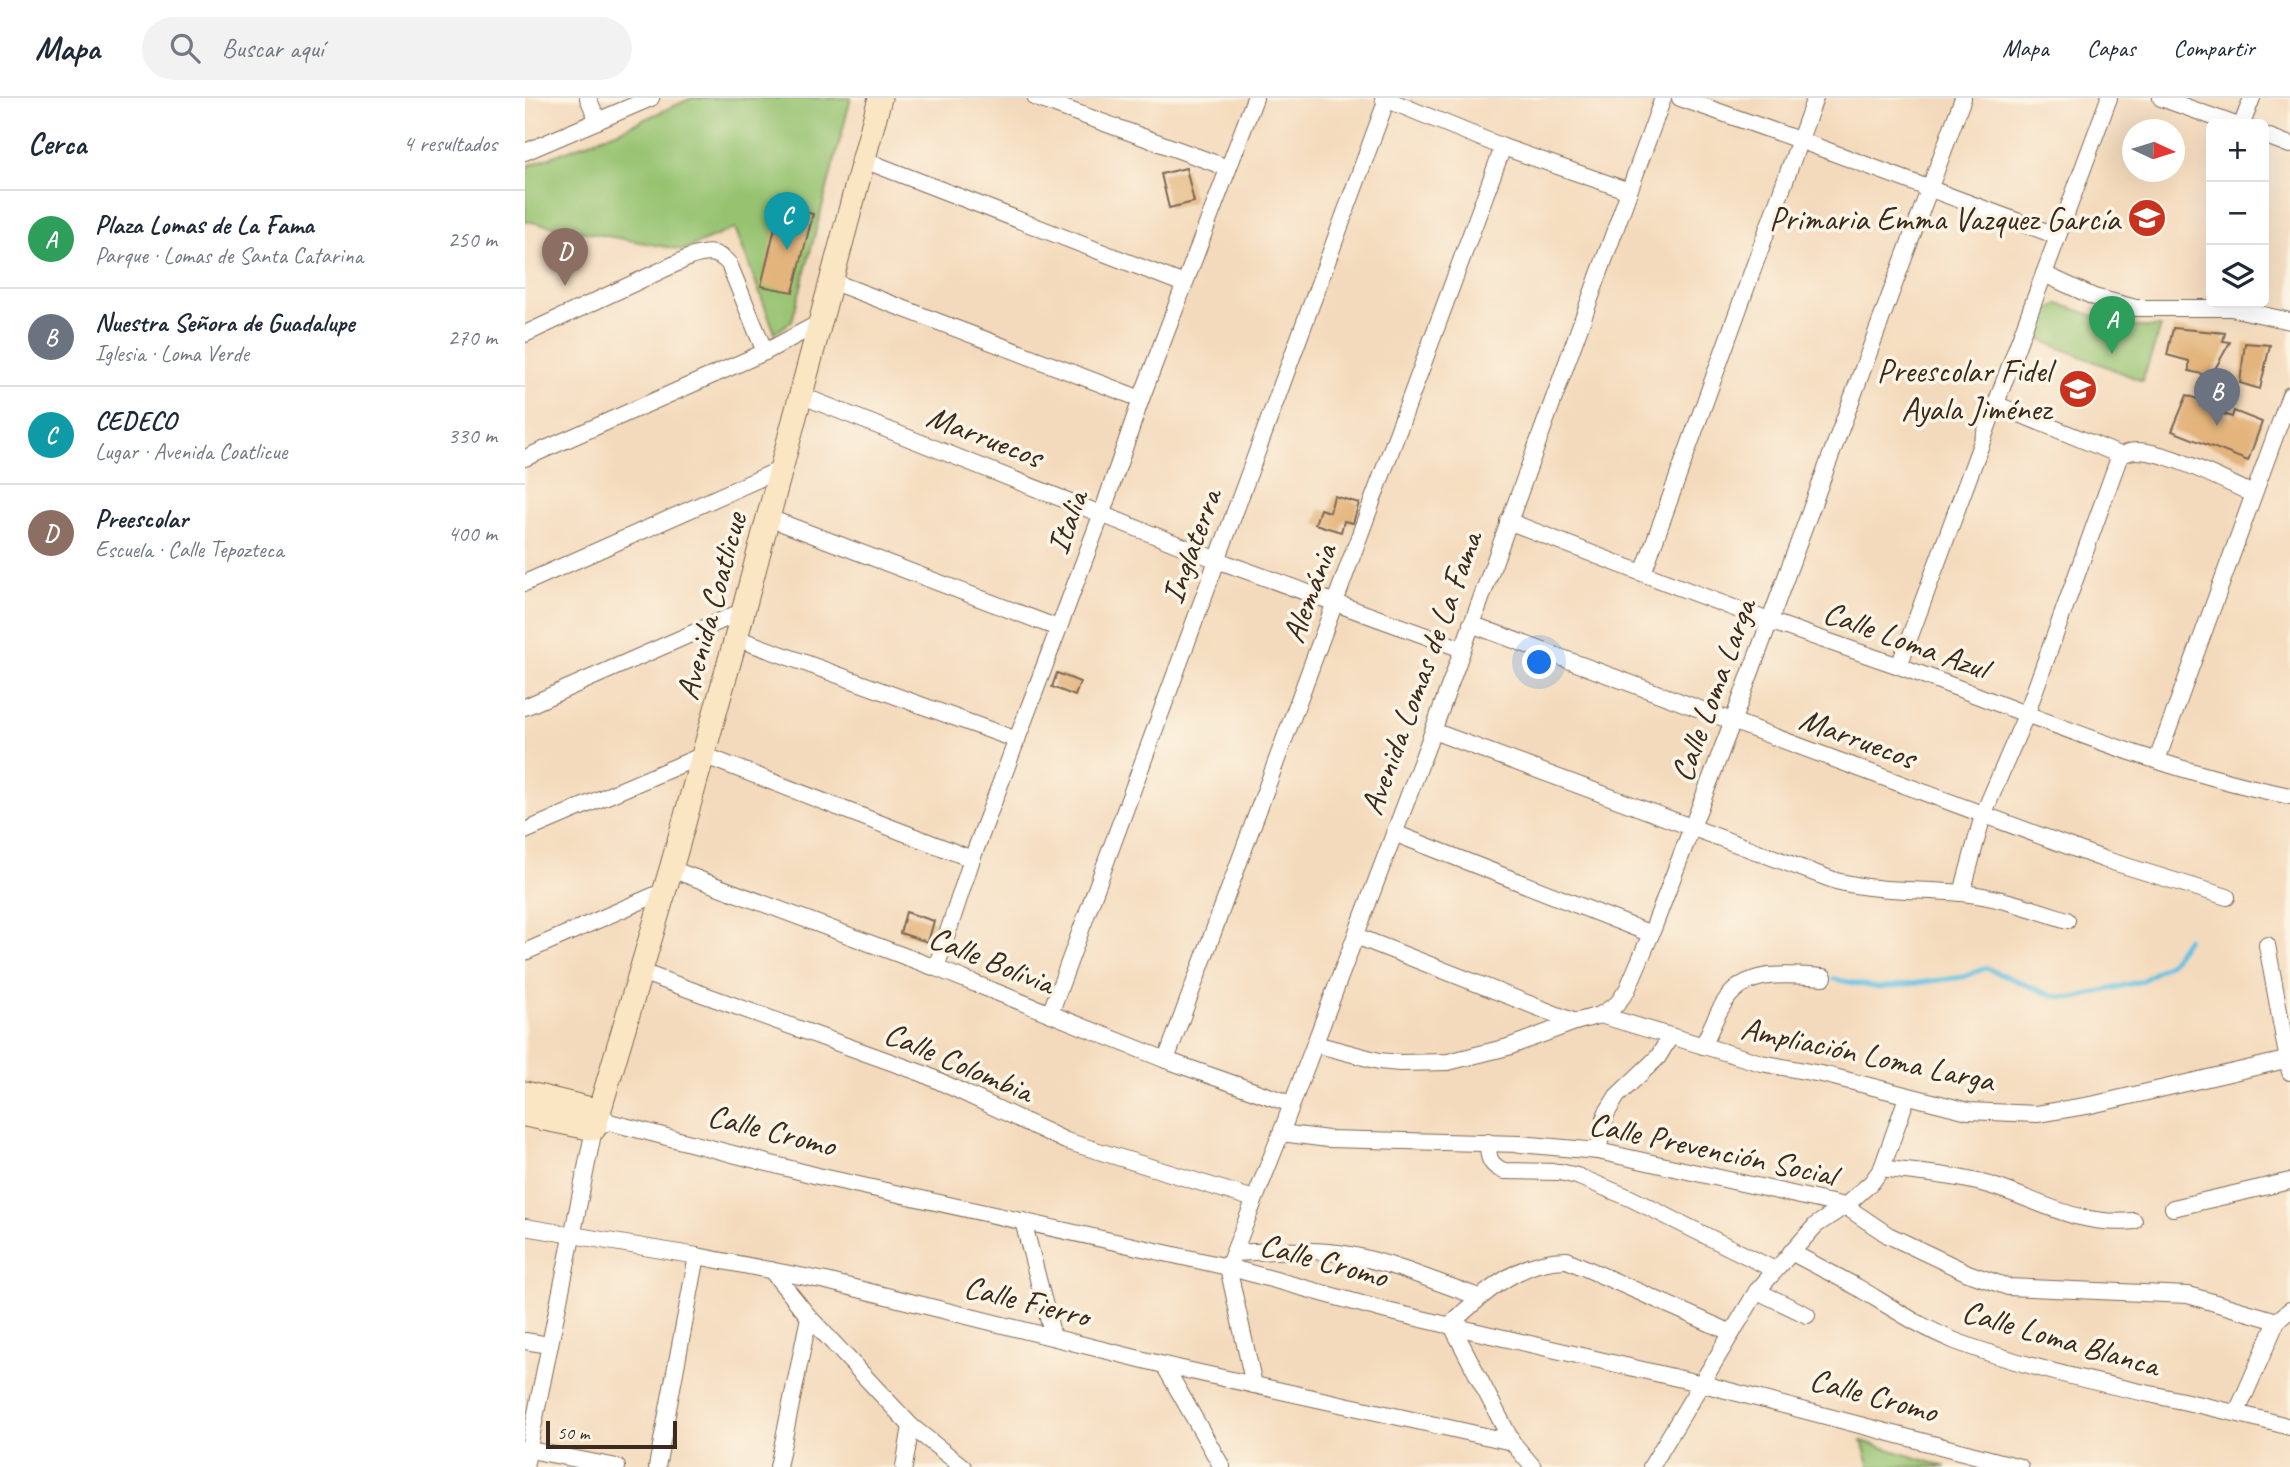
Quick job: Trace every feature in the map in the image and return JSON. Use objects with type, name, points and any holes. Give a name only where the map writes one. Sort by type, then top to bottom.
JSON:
[{"type":"street","points":[[588,98],[598,121]]},
{"type":"street","points":[[525,152],[651,98]]},
{"type":"street","name":"Avenida Coatlicue","points":[[600,1121],[769,518],[880,98]]},
{"type":"street","points":[[1037,98],[1228,168]]},
{"type":"street","name":"Italia","points":[[936,968],[972,859],[1255,98]]},
{"type":"street","name":"Avenida Lomas de La Fama","points":[[1231,1260],[1433,731],[1663,98]]},
{"type":"street","points":[[1680,98],[2057,236]]},
{"type":"street","points":[[1643,573],[1815,98]]},
{"type":"street","name":"Calle Loma Larga","points":[[1315,1044],[1379,1061],[1448,1062],[1508,1047],[1600,1015],[1616,1004],[1626,990],[1693,827],[1963,98]]},
{"type":"street","points":[[1899,666],[2109,98]]},
{"type":"street","points":[[2161,98],[2219,119]]},
{"type":"street","points":[[2244,119],[2252,98]]},
{"type":"street","points":[[1385,99],[1503,146],[1629,191]]},
{"type":"street","name":"Inglaterra","points":[[1050,1014],[1385,99]]},
{"type":"street","points":[[2269,137],[2290,145]]},
{"type":"street","name":"Alemánia","points":[[1166,1060],[1503,146]]},
{"type":"street","points":[[864,160],[1184,284]]},
{"type":"street","points":[[525,334],[690,257],[713,252],[729,264],[765,352]]},
{"type":"street","points":[[2044,274],[2094,297],[2126,306],[2231,308],[2290,321]]},
{"type":"street","points":[[831,281],[1141,399]]},
{"type":"street","points":[[525,457],[765,352],[821,321]]},
{"type":"street","name":"Marruecos","points":[[800,395],[1217,560],[1462,649]]},
{"type":"street","points":[[2157,760],[2290,395]]},
{"type":"street","points":[[1995,404],[2120,455],[2134,451],[2171,459],[2253,494]]},
{"type":"street","points":[[1962,893],[1983,815],[2026,715],[2120,455]]},
{"type":"street","points":[[525,583],[782,469]]},
{"type":"street","points":[[769,518],[1058,628]]},
{"type":"street","name":"Calle Loma Azul","points":[[1508,521],[1769,621],[1899,666],[2026,715],[2157,760],[2290,796]]},
{"type":"street","points":[[525,707],[743,611]]},
{"type":"street","name":"Marruecos","points":[[1471,624],[2103,859],[2227,897]]},
{"type":"street","points":[[736,638],[1017,740]]},
{"type":"street","points":[[1433,731],[1836,881],[1855,886],[1903,891],[1962,893],[2030,908],[2067,920]]},
{"type":"street","points":[[525,831],[703,755],[972,859]]},
{"type":"street","points":[[1394,833],[1651,934]]},
{"type":"street","points":[[525,952],[668,880]]},
{"type":"street","name":"Calle Bolivia","points":[[668,880],[936,968],[1166,1060],[1291,1104]]},
{"type":"street","points":[[1356,936],[1575,1022]]},
{"type":"street","points":[[2267,945],[2282,988],[2289,1063]]},
{"type":"street","name":"Calle Colombia","points":[[641,972],[924,1074],[1066,1141],[1254,1199]]},
{"type":"street","points":[[1703,1046],[1724,1003],[1743,983],[1771,975],[1824,977]]},
{"type":"street","name":"Ampliación Loma Larga","points":[[1600,1015],[1761,1063],[1826,1075],[1968,1111],[2037,1114],[2289,1063]]},
{"type":"street","points":[[1598,1151],[1606,1114],[1617,1096],[1658,1057],[1670,1037]]},
{"type":"street","name":"Calle Cromo","points":[[525,1093],[600,1121],[818,1176],[1023,1221],[1231,1260],[1387,1311],[1703,1384],[2021,1467]]},
{"type":"street","points":[[1651,1467],[1757,1291],[1816,1225],[1845,1206],[1872,1182],[1882,1168],[1907,1097]]},
{"type":"street","name":"Calle Cromo","points":[[525,1115],[600,1121]]},
{"type":"street","points":[[526,1467],[527,1450],[571,1236],[600,1121]]},
{"type":"street","name":"Calle Prevención Social","points":[[1281,1133],[1328,1139],[1488,1142],[1598,1151],[1845,1206],[1888,1235],[1968,1273],[2008,1286],[2188,1295],[2277,1321]]},
{"type":"street","points":[[1488,1142],[1488,1156],[1496,1168],[1504,1171],[1560,1172],[1577,1176],[1630,1198],[1775,1270]]},
{"type":"street","points":[[1882,1168],[1986,1184],[2051,1210],[2086,1219],[2134,1221]]},
{"type":"street","points":[[2173,1208],[2290,1181]]},
{"type":"street","points":[[1023,1221],[1053,1337]]},
{"type":"street","name":"Calle Fierro","points":[[525,1227],[826,1281],[1164,1365],[1512,1442]]},
{"type":"street","points":[[1254,1385],[1231,1260],[1310,1251],[1339,1254],[1403,1269],[1479,1297]]},
{"type":"street","name":"Calle Loma Blanca","points":[[1791,1252],[1857,1287],[1905,1317],[1953,1340],[2026,1365],[2290,1426]]},
{"type":"street","points":[[657,1467],[697,1256]]},
{"type":"street","points":[[1533,1467],[1512,1442],[1451,1324],[1479,1297],[1539,1263],[1567,1260],[1732,1333]]},
{"type":"street","points":[[771,1270],[809,1317],[911,1426],[963,1467]]},
{"type":"street","points":[[1757,1291],[1807,1315]]},
{"type":"street","points":[[2237,1412],[2277,1321],[2290,1310]]},
{"type":"street","points":[[778,1467],[809,1317]]},
{"type":"street","points":[[525,1341],[549,1345]]},
{"type":"street","points":[[1164,1365],[1222,1467]]},
{"type":"street","points":[[904,1467],[911,1426]]},
{"type":"street","points":[[527,1450],[617,1467]]},
{"type":"green space","points":[[692,98],[851,98],[792,321],[775,333],[735,228],[683,250],[525,221],[525,167],[616,132]]},
{"type":"green space","points":[[2059,304],[2129,327],[2161,327],[2142,381],[2036,338],[2044,314]]},
{"type":"green space","points":[[1862,1441],[1946,1467],[1870,1467]]},
{"type":"building","points":[[1186,168],[1194,202],[1169,208],[1161,174]]},
{"type":"building","points":[[780,206],[813,214],[793,292],[761,286]]},
{"type":"building","points":[[2173,328],[2225,333],[2223,341],[2230,342],[2211,376],[2189,371],[2189,361],[2167,355]]},
{"type":"building","points":[[2245,343],[2270,345],[2260,389],[2240,383]]},
{"type":"building","points":[[2187,395],[2202,401],[2200,406],[2232,417],[2234,411],[2262,422],[2248,461],[2172,431]]},
{"type":"building","points":[[1334,496],[1359,503],[1353,523],[1344,521],[1341,532],[1315,524],[1320,509],[1330,512]]},
{"type":"building","points":[[1057,673],[1080,682],[1075,696],[1052,687]]},
{"type":"building","points":[[906,912],[934,921],[928,942],[900,933]]},
{"type":"waterway","points":[[1834,979],[1879,988],[1963,977],[1986,968],[2053,996],[2075,998],[2142,981],[2171,962],[2187,938]]},
{"type":"place","name":"Primaria Emma Vazquez García","points":[[2147,218]]},
{"type":"place","name":"CEDECO","points":[[787,250]]},
{"type":"place","name":"Preescolar","points":[[565,286]]},
{"type":"place","name":"Plaza Lomas de La Fama","points":[[2112,354]]},
{"type":"place","name":"Preescolar Fidel Ayala Jiménez","points":[[2078,389]]},
{"type":"place","name":"Nuestra Señora de Guadalupe","points":[[2217,426]]}]
